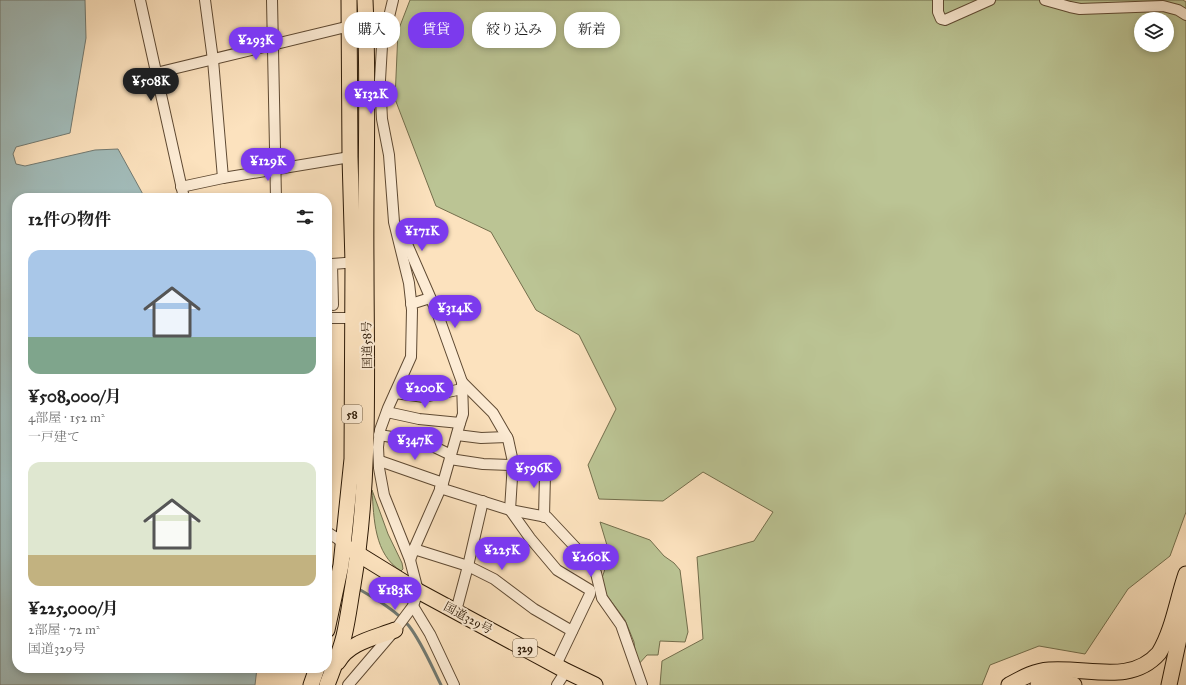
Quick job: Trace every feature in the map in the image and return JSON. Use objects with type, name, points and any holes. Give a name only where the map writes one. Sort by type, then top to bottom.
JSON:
[{"type":"highway","name":"国道58号","points":[[349,0],[349,12]]},
{"type":"highway","name":"国道58号","points":[[332,608],[344,545],[352,459],[353,318],[360,262],[367,156],[365,0]]},
{"type":"highway","name":"国道58号","points":[[332,670],[344,636],[358,554],[366,462],[367,410],[360,262],[350,157],[350,48]]},
{"type":"highway","name":"国道329号","points":[[344,545],[418,591],[595,685]]},
{"type":"highway","points":[[1009,685],[1037,672],[1049,670],[1061,670],[1114,678],[1131,676],[1141,672],[1149,666],[1159,652],[1168,634],[1186,574]]},
{"type":"highway","points":[[1169,685],[1186,606]]},
{"type":"highway","points":[[1179,685],[1182,660],[1182,628]]},
{"type":"highway","points":[[328,682],[340,658],[347,650],[362,642],[395,630]]},
{"type":"highway","points":[[311,685],[315,673]]},
{"type":"highway","points":[[1038,685],[1056,682],[1074,685]]},
{"type":"street","points":[[140,0],[183,193]]},
{"type":"street","points":[[205,0],[213,60],[223,178]]},
{"type":"street","points":[[272,0],[276,193]]},
{"type":"street","points":[[348,685],[414,606],[418,591],[410,560],[384,495],[380,474],[378,446],[379,435],[387,412],[411,357],[411,304],[409,283],[394,222],[389,155],[382,119],[380,80],[382,46],[393,0]]},
{"type":"street","points":[[938,0],[938,12],[941,19],[945,20],[990,0]]},
{"type":"street","points":[[1046,0],[1080,9],[1163,6],[1178,10],[1186,15]]},
{"type":"street","points":[[156,73],[344,28]]},
{"type":"street","points":[[181,187],[223,178],[350,157]]},
{"type":"street","points":[[397,233],[407,244],[438,315],[462,386],[462,414],[442,485],[410,560]]},
{"type":"street","points":[[333,305],[332,264],[360,262]]},
{"type":"street","points":[[411,304],[430,298]]},
{"type":"street","points":[[332,318],[353,318]]},
{"type":"street","points":[[395,393],[424,397],[462,386]]},
{"type":"street","points":[[462,386],[493,413],[507,437],[513,468],[510,510],[530,538],[557,570],[590,590],[590,594],[572,631],[557,685]]},
{"type":"street","points":[[387,412],[419,419],[460,423]]},
{"type":"street","points":[[457,434],[481,438],[507,437]]},
{"type":"street","points":[[379,435],[424,442],[450,457],[545,474],[544,517]]},
{"type":"street","points":[[380,461],[483,501],[510,510],[547,517],[591,564],[596,573],[602,598],[621,625],[625,634],[642,685]]},
{"type":"street","points":[[456,611],[483,501]]},
{"type":"street","points":[[519,522],[529,514]]},
{"type":"street","points":[[332,536],[344,545]]},
{"type":"street","points":[[414,548],[468,566],[494,579],[534,609],[572,631]]},
{"type":"street","points":[[414,606],[430,634],[454,685]]},
{"type":"green space","points":[[410,0],[1183,0],[1186,2],[1186,512],[1170,556],[1128,589],[1085,654],[1039,646],[990,665],[982,685],[660,685],[662,661],[703,639],[697,557],[754,541],[773,512],[703,472],[663,501],[599,499],[588,465],[616,409],[579,335],[536,310],[491,232],[436,206],[395,99],[397,48],[400,48],[400,26]]},
{"type":"green space","points":[[372,490],[388,534],[402,563],[403,569],[401,571],[392,564],[380,546],[375,524]]},
{"type":"green space","points":[[600,522],[650,540],[664,556],[674,563],[680,570],[688,632],[685,642],[660,641],[658,655],[647,655],[637,666],[634,642],[625,620],[606,594],[602,578],[609,552]]},
{"type":"water","points":[[0,0],[85,0],[86,38],[70,133],[16,147],[13,154],[16,164],[25,166],[95,150],[118,149],[142,193],[12,193],[12,673],[256,673],[255,685],[0,685]]},
{"type":"waterway","points":[[357,588],[377,600],[404,620],[422,647],[441,685]]}]
